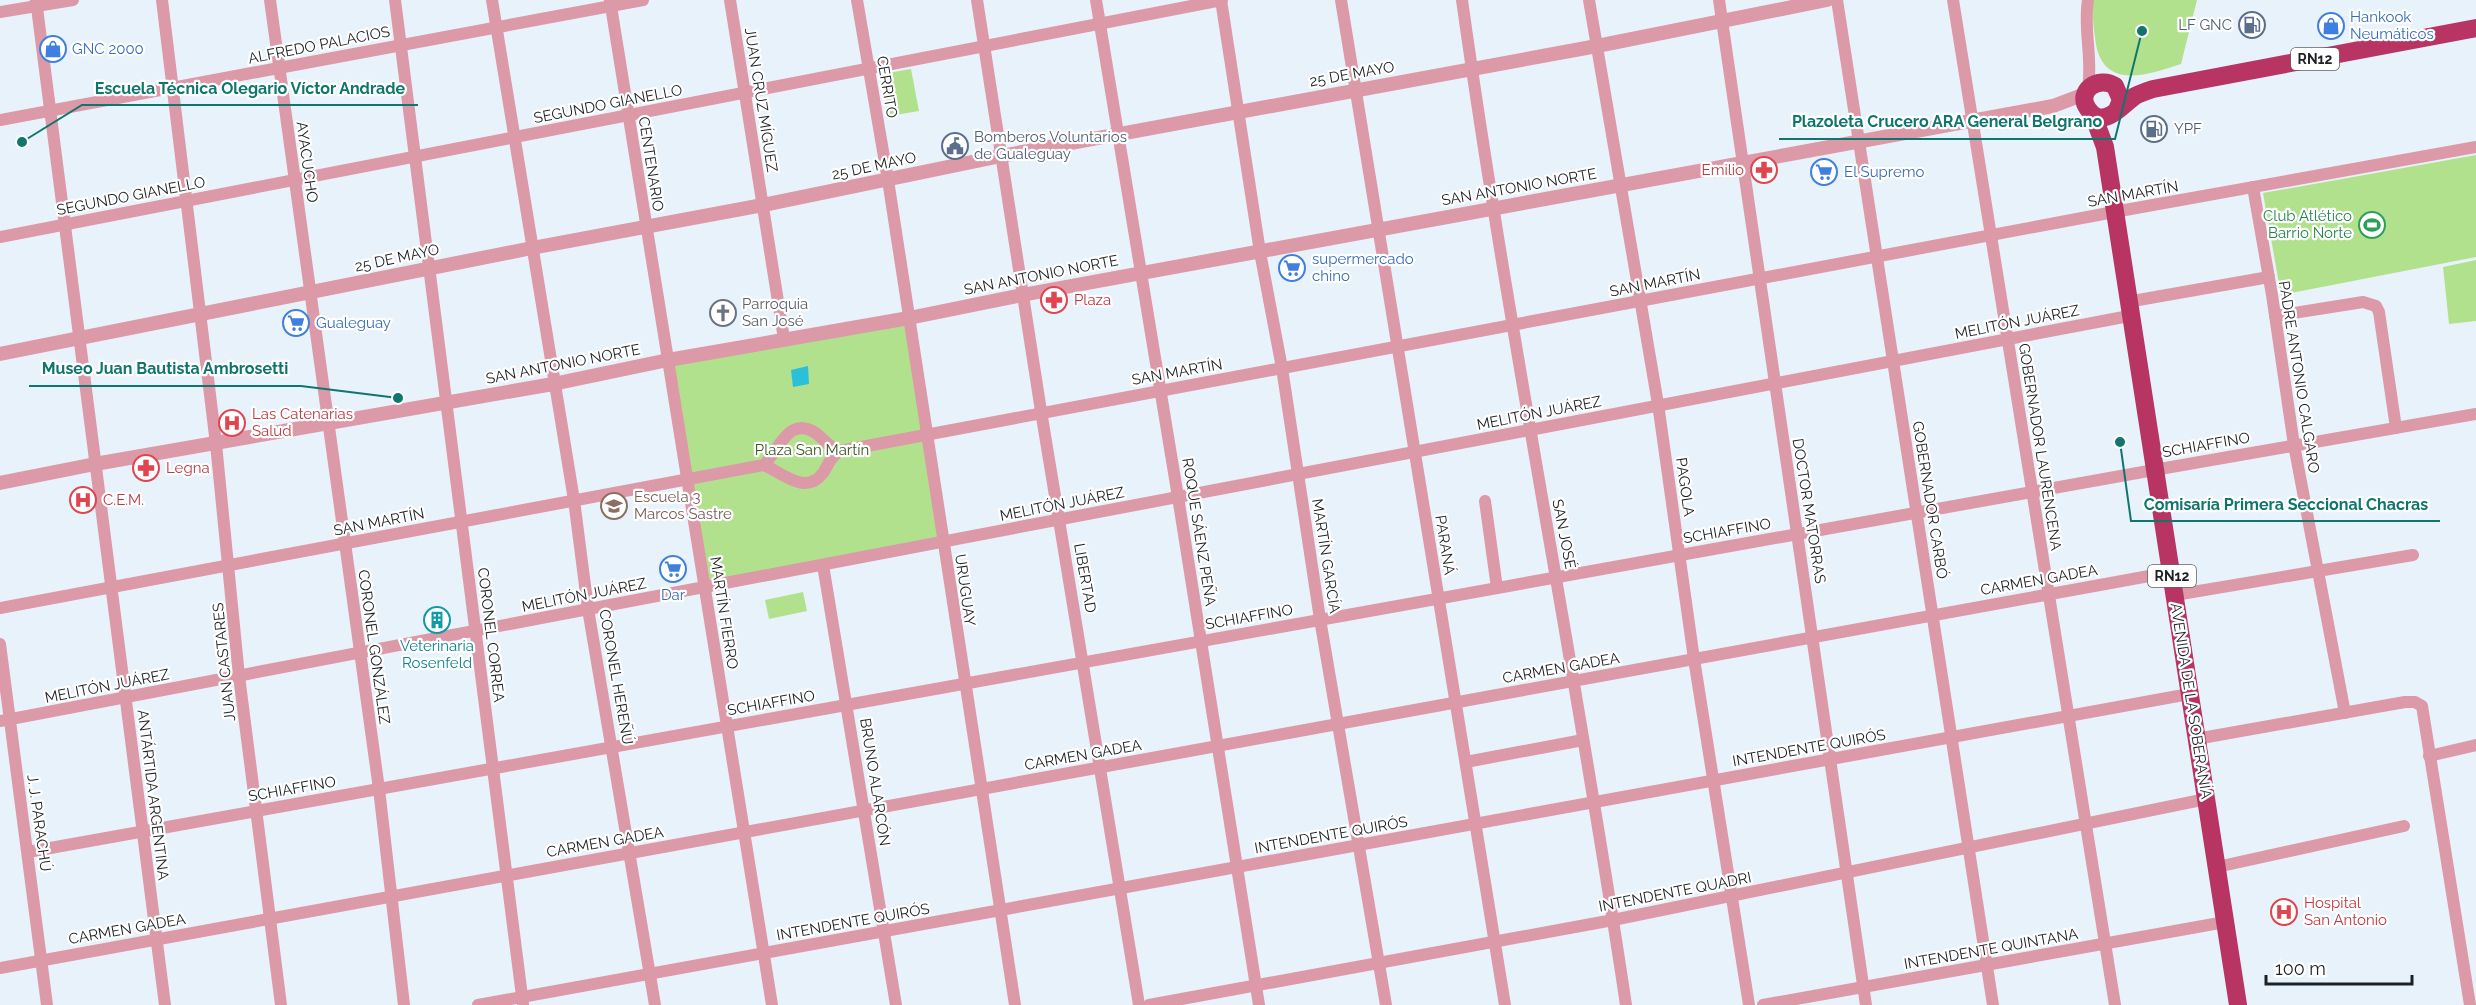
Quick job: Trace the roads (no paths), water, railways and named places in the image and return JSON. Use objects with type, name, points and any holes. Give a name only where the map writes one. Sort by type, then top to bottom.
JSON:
[{"type":"highway","name":"RN12","points":[[2093,115],[2086,106],[2087,91],[2098,81],[2133,90],[2153,89],[2476,28]]},
{"type":"highway","name":"RN12","points":[[2112,84],[2121,95],[2115,112]]},
{"type":"highway","name":"RN12","points":[[2115,112],[2140,94],[2153,89]]},
{"type":"highway","points":[[2093,115],[2103,118],[2115,112]]},
{"type":"highway","name":"AVENIDA DE LA SOBERANÍA","points":[[2105,147],[2108,128],[2115,112]]},
{"type":"highway","name":"AVENIDA DE LA SOBERANÍA","points":[[2093,115],[2105,147],[2128,309],[2238,1005]]},
{"type":"street","points":[[0,12],[36,3],[73,0]]},
{"type":"street","name":"JUAN CASTARES","points":[[162,0],[175,88],[216,444],[239,676],[258,810],[281,1005]]},
{"type":"street","name":"AYACUCHO","points":[[270,0],[310,293]]},
{"type":"street","name":"CORONEL CORREA","points":[[395,0],[523,1001]]},
{"type":"street","name":"CORONEL HEREÑÚ","points":[[492,0],[553,384],[574,500],[588,609],[655,1005]]},
{"type":"street","name":"ALFREDO PALACIOS","points":[[0,120],[497,27],[610,3],[643,0]]},
{"type":"street","name":"JUAN CRUZ MÍGUEZ","points":[[730,0],[763,205]]},
{"type":"street","name":"CERRITO","points":[[857,0],[888,180]]},
{"type":"street","name":"LIBERTAD","points":[[977,0],[1022,295],[1139,1005]]},
{"type":"street","name":"ROQUE SÁENZ PEÑA","points":[[1096,0],[1259,1005]]},
{"type":"street","name":"SEGUNDO GIANELLO","points":[[0,237],[1222,0]]},
{"type":"street","name":"MARTÍN GARCÍA","points":[[1222,0],[1260,252],[1282,368],[1320,620],[1386,1005]]},
{"type":"street","name":"PARANÁ","points":[[1341,0],[1505,1005]]},
{"type":"street","name":"SAN JOSÉ","points":[[1462,0],[1471,70],[1529,430],[1557,577],[1626,1005]]},
{"type":"street","name":"PAGOLA","points":[[1589,0],[1658,404],[1694,659],[1749,1005]]},
{"type":"street","name":"DOCTOR MATORRAS","points":[[1719,0],[1866,1005]]},
{"type":"street","name":"25 DE MAYO","points":[[0,354],[532,248],[763,205],[1001,156],[1471,70],[1827,0]]},
{"type":"street","name":"GOBERNADOR CARBÓ","points":[[1837,0],[1993,1005]]},
{"type":"street","name":"GOBERNADOR LAURENCENA","points":[[1953,0],[2115,1005]]},
{"type":"street","points":[[2087,39],[2088,0]]},
{"type":"street","name":"ANTÁRTIDA ARGENTINA","points":[[36,3],[165,1005]]},
{"type":"street","name":"CENTENARIO","points":[[610,3],[646,226]]},
{"type":"street","name":"RN12","points":[[2087,39],[2098,70],[2112,84]]},
{"type":"street","name":"RN12","points":[[2087,39],[2091,64],[2087,91]]},
{"type":"street","name":"SAN ANTONIO NORTE","points":[[0,483],[95,464],[553,384],[668,360],[909,318],[1022,295],[2053,106],[2087,91]]},
{"type":"street","name":"SAN MARTÍN","points":[[840,451],[1041,411],[1161,391],[2114,212],[2476,147]]},
{"type":"street","name":"URUGUAY","points":[[888,180],[1015,1005]]},
{"type":"street","name":"PADRE ANTONIO CALGARO","points":[[2253,187],[2294,445],[2345,713]]},
{"type":"street","points":[[763,205],[784,339]]},
{"type":"street","name":"MARTÍN FIERRO","points":[[646,226],[772,1005]]},
{"type":"street","name":"MELITÓN JUÁREZ","points":[[5,720],[2008,339],[2268,277]]},
{"type":"street","name":"CORONEL GONZÁLEZ","points":[[310,293],[379,789],[404,1005]]},
{"type":"street","points":[[2275,316],[2363,302],[2376,306],[2379,312],[2396,428]]},
{"type":"street","name":"SCHIAFFINO","points":[[28,852],[1917,512],[2476,414]]},
{"type":"street","points":[[794,430],[811,431],[831,448],[840,451],[832,456],[824,472],[809,482],[792,481],[764,465],[779,442],[794,430]]},
{"type":"street","name":"SAN MARTÍN","points":[[0,608],[764,465]]},
{"type":"street","points":[[1485,501],[1497,588]]},
{"type":"street","points":[[2175,595],[2413,555]]},
{"type":"street","name":"BRUNO ALARCÓN","points":[[823,565],[896,1005]]},
{"type":"street","name":"CARMEN GADEA","points":[[0,968],[2171,572]]},
{"type":"street","name":"J. J. PARACHÚ","points":[[0,644],[5,720],[28,852],[47,1005]]},
{"type":"street","name":"INTENDENTE QUIRÓS","points":[[478,1005],[523,1001],[650,974],[2189,694]]},
{"type":"street","points":[[2196,739],[2405,702],[2415,702],[2422,706],[2470,1005]]},
{"type":"street","points":[[1466,762],[1583,740]]},
{"type":"street","points":[[2429,756],[2476,745]]},
{"type":"street","name":"INTENDENTE QUADRI","points":[[1149,1005],[1613,920],[2206,799]]},
{"type":"street","points":[[2217,867],[2404,826]]},
{"type":"street","name":"INTENDENTE QUINTANA","points":[[1763,1005],[2225,922]]},
{"type":"water","points":[[808,366],[809,384],[793,387],[791,370]]},
{"type":"place","name":"LF GNC","points":[[2252,25]]},
{"type":"place","name":"Hankook Neumáticos","points":[[2331,26]]},
{"type":"place","name":"Plazoleta Crucero ARA General Belgrano","points":[[2142,31]]},
{"type":"place","name":"GNC 2000","points":[[53,49]]},
{"type":"place","name":"YPF","points":[[2154,129]]},
{"type":"place","name":"Escuela Técnica Olegario Víctor Andrade","points":[[22,142]]},
{"type":"place","name":"Bomberos Voluntarios de Gualeguay","points":[[955,146]]},
{"type":"place","name":"Emilio","points":[[1764,170]]},
{"type":"place","name":"El Supremo","points":[[1824,172]]},
{"type":"place","name":"Club Atlético Barrio Norte","points":[[2372,225]]},
{"type":"place","name":"supermercado chino","points":[[1292,268]]},
{"type":"place","name":"Plaza","points":[[1054,300]]},
{"type":"place","name":"Parroquia San José","points":[[723,313]]},
{"type":"place","name":"Gualeguay","points":[[296,323]]},
{"type":"place","name":"Museo Juan Bautista Ambrosetti","points":[[398,398]]},
{"type":"place","name":"Las Catenarias Salud","points":[[232,423]]},
{"type":"place","name":"Comisaría Primera Seccional Chacras","points":[[2120,442]]},
{"type":"place","name":"Legna","points":[[146,468]]},
{"type":"place","name":"C.E.M.","points":[[83,500]]},
{"type":"place","name":"Escuela 3 Marcos Sastre","points":[[614,506]]},
{"type":"place","name":"Dar","points":[[673,569]]},
{"type":"place","name":"Veterinaria Rosenfeld","points":[[437,620]]},
{"type":"place","name":"Hospital San Antonio","points":[[2284,912]]},
{"type":"park label","name":"Plaza San Martín","points":[[812,450]]}]
